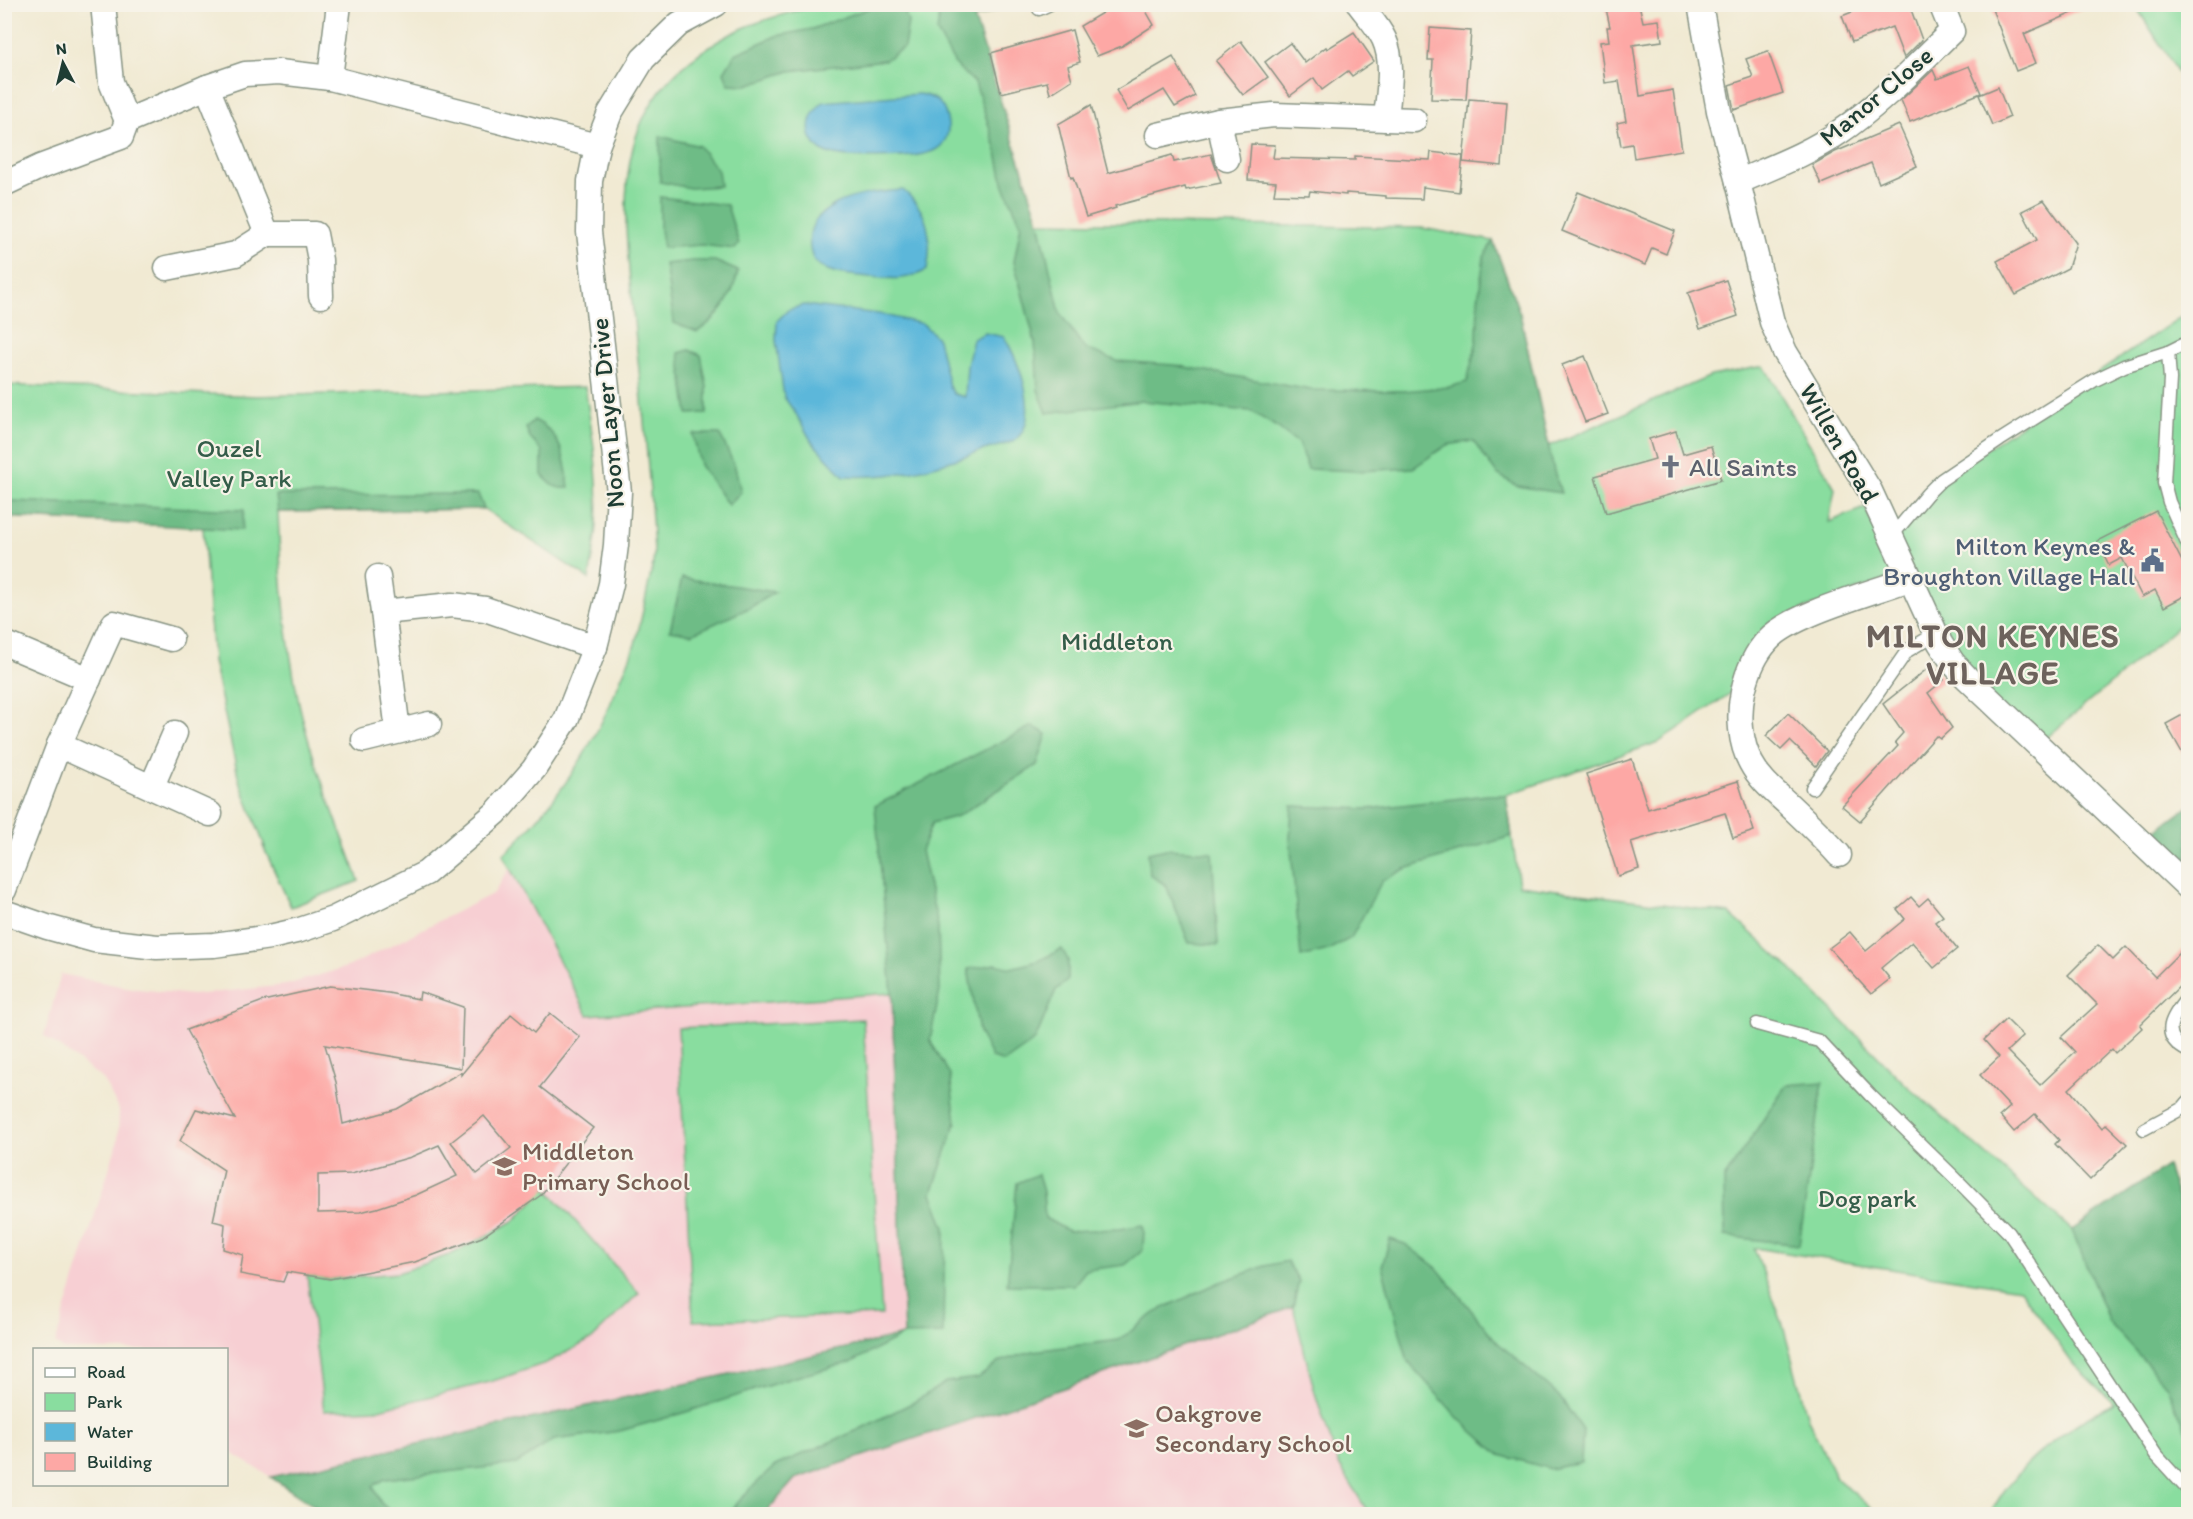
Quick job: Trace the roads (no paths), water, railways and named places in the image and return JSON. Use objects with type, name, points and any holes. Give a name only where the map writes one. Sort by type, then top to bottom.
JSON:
[{"type":"street","points":[[4,184],[40,167],[121,137],[127,121],[111,82],[103,4]]},
{"type":"street","points":[[330,78],[339,4]]},
{"type":"street","name":"Noon Layer Drive","points":[[4,912],[94,940],[157,947],[214,945],[270,937],[333,919],[426,873],[496,813],[534,769],[566,720],[595,647],[611,584],[616,544],[619,492],[589,232],[590,181],[597,146],[610,113],[643,59],[679,24],[716,4]]},
{"type":"street","points":[[1359,4],[1383,37],[1389,51],[1386,119]]},
{"type":"street","name":"Willen Road","points":[[1700,4],[1719,111],[1765,301],[1778,338],[1870,492],[1935,634],[1953,663],[1967,678],[2188,887]]},
{"type":"street","name":"Manor Close","points":[[1738,182],[1809,151],[1829,139],[1892,90],[1952,32],[1941,4]]},
{"type":"street","points":[[127,121],[207,87],[245,74],[279,72],[330,78],[597,146]]},
{"type":"street","points":[[207,87],[267,234]]},
{"type":"street","points":[[1158,135],[1219,121],[1274,115],[1414,120]]},
{"type":"street","points":[[1219,121],[1227,159]]},
{"type":"street","points":[[167,268],[236,254],[267,234],[315,234],[320,260],[321,296]]},
{"type":"street","points":[[378,577],[398,731]]},
{"type":"street","points":[[1839,855],[1763,781],[1751,763],[1744,746],[1741,728],[1741,703],[1746,677],[1755,657],[1768,639],[1784,626],[1909,579]]},
{"type":"street","points":[[383,612],[452,605],[484,609],[595,647]]},
{"type":"street","points":[[4,890],[59,745],[114,623],[171,639]]},
{"type":"street","points":[[4,644],[89,679]]},
{"type":"street","points":[[364,740],[429,724]]},
{"type":"street","points":[[152,786],[175,733]]},
{"type":"street","points":[[59,745],[210,814]]},
{"type":"lane","points":[[1891,537],[1941,480],[2000,440],[2095,380],[2124,366],[2168,352],[2188,342]]},
{"type":"lane","points":[[2168,352],[2170,379],[2164,483],[2169,502],[2188,545]]},
{"type":"lane","points":[[1812,788],[1907,651],[1935,634]]},
{"type":"lane","points":[[2188,997],[2173,1014],[2170,1029],[2178,1046],[2188,1051]]},
{"type":"lane","points":[[1757,1024],[1819,1041],[2009,1233],[2156,1455],[2188,1490]]},
{"type":"lane","points":[[2144,1128],[2183,1108],[2188,1102]]},
{"type":"water","points":[[919,94],[930,97],[941,104],[948,123],[947,136],[935,150],[912,156],[880,158],[833,155],[822,151],[810,135],[809,125],[812,117],[823,102]]},
{"type":"water","points":[[903,190],[919,207],[927,226],[929,258],[927,270],[905,278],[885,278],[837,273],[825,269],[816,262],[810,250],[810,233],[819,216],[836,204],[852,198]]},
{"type":"water","points":[[804,305],[879,314],[923,324],[938,339],[949,386],[954,394],[965,397],[967,366],[973,339],[985,333],[1004,337],[1016,360],[1025,389],[1027,418],[1023,430],[1015,440],[949,462],[898,474],[844,476],[812,442],[784,397],[776,340],[777,321],[788,310]]},
{"type":"place","name":"All Saints","points":[[1671,467]]},
{"type":"place","name":"Milton Keynes & Broughton Village Hall","points":[[2153,561]]},
{"type":"place","name":"Middleton Primary School","points":[[504,1166]]},
{"type":"place","name":"Oakgrove Secondary School","points":[[1137,1428]]},
{"type":"district","name":"MILTON KEYNES VILLAGE","points":[[1993,654]]},
{"type":"park label","name":"Ouzel Valley Park","points":[[229,463]]},
{"type":"park label","name":"Middleton","points":[[1117,641]]},
{"type":"park label","name":"Dog park","points":[[1867,1198]]}]
